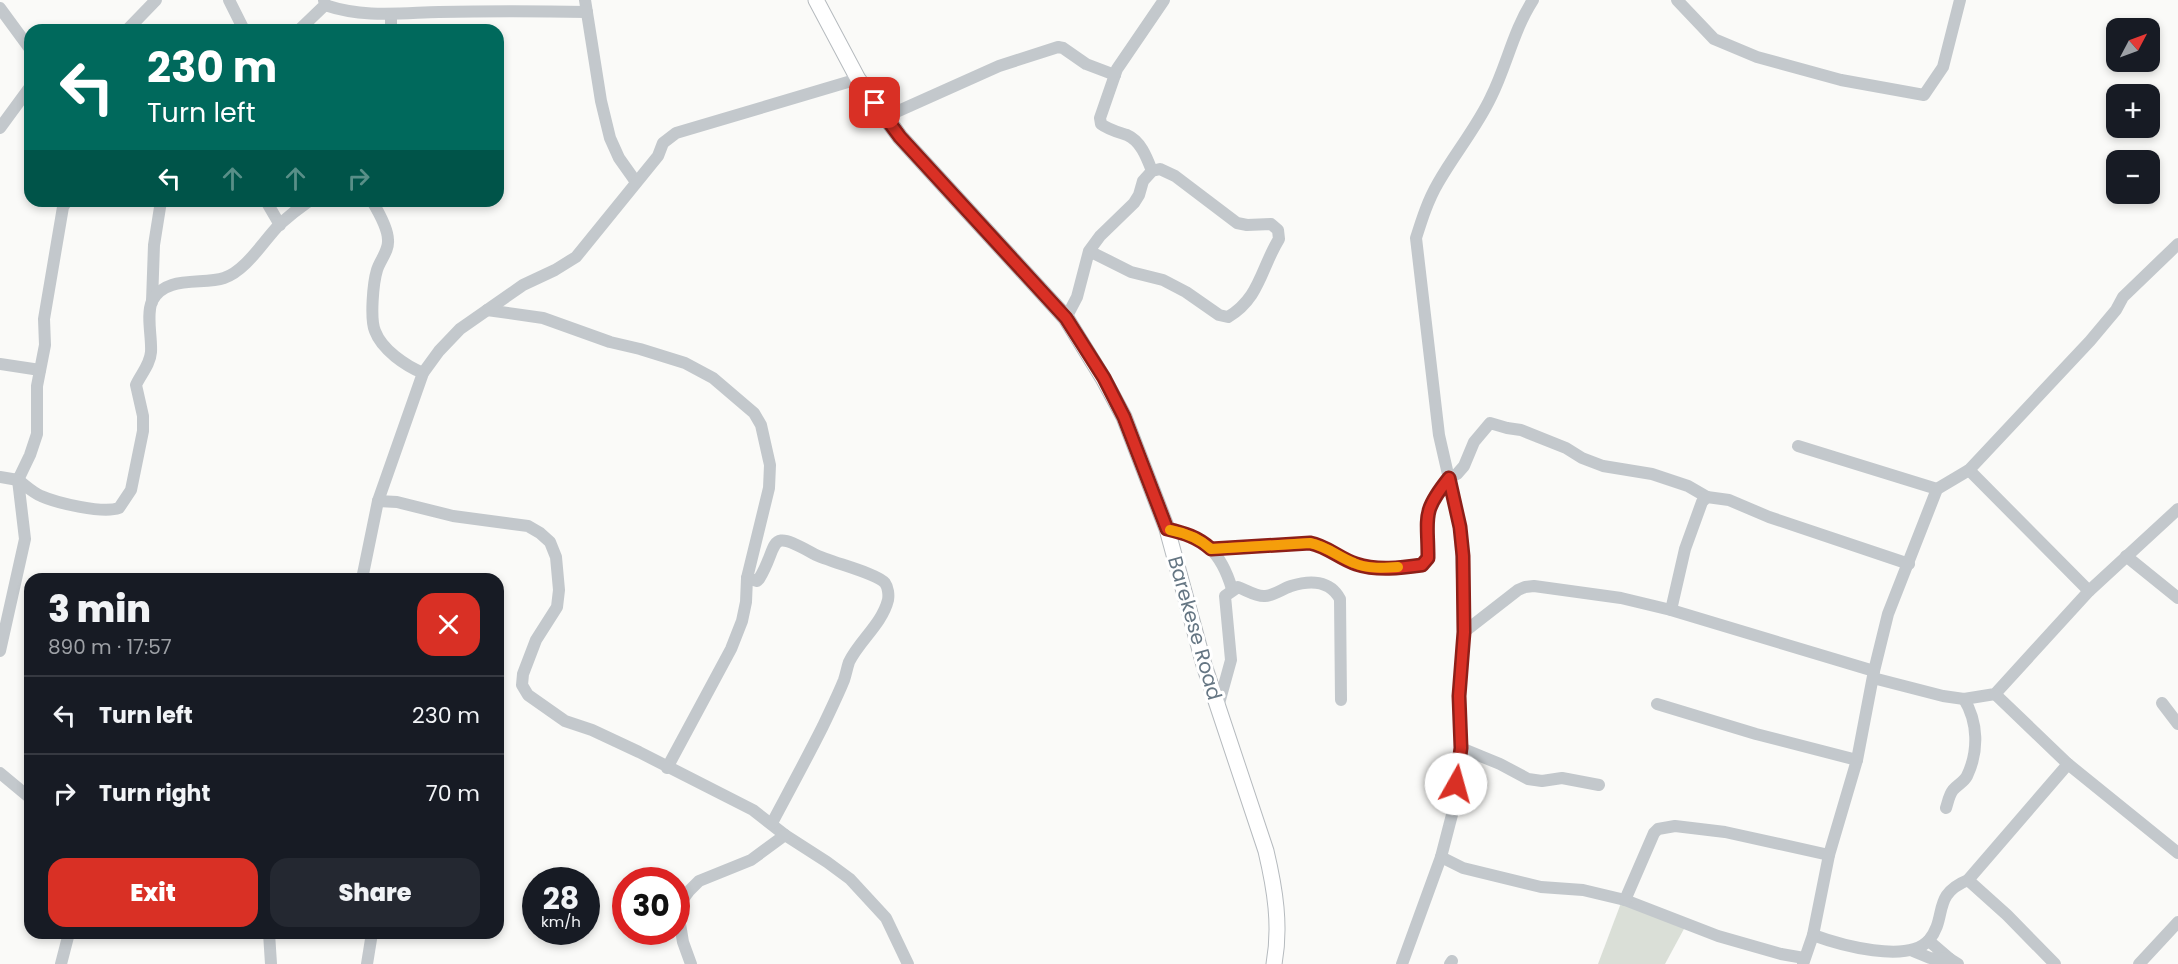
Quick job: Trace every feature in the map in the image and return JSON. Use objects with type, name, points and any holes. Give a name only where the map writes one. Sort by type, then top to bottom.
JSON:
[{"type":"main road","name":"Barekese Road","points":[[816,0],[858,80],[885,117],[900,137],[1066,318],[1104,378],[1124,417],[1167,529],[1204,665],[1260,831],[1274,882],[1277,928],[1274,964]]},
{"type":"street","points":[[133,24],[156,0]]},
{"type":"street","points":[[229,0],[241,24]]},
{"type":"street","points":[[1152,171],[1136,141],[1101,124],[1100,118],[1115,75],[1164,0]]},
{"type":"street","points":[[1402,964],[1441,857],[1454,807],[1461,748],[1459,696],[1464,632],[1460,527],[1438,435],[1416,238],[1423,215],[1438,183],[1492,96],[1512,39],[1533,0]]},
{"type":"street","points":[[1677,0],[1714,39],[1757,57],[1841,80],[1924,95],[1943,68],[1960,0]]},
{"type":"street","points":[[305,24],[325,3],[344,12],[391,15],[586,6],[601,101],[610,138],[636,182]]},
{"type":"street","points":[[0,8],[24,41]]},
{"type":"street","points":[[391,15],[391,24]]},
{"type":"street","points":[[885,117],[999,66],[1058,47],[1086,64],[1115,75]]},
{"type":"street","points":[[363,573],[378,501],[423,373],[439,351],[460,329],[523,285],[576,257],[658,156],[663,143],[676,134],[858,80]]},
{"type":"street","points":[[0,128],[24,95]]},
{"type":"street","points":[[1066,318],[1077,297],[1089,251],[1100,236],[1134,203],[1143,181],[1152,171],[1161,170],[1175,176],[1238,223],[1271,224],[1278,230],[1279,239],[1270,254],[1257,289],[1228,317],[1219,315],[1186,292],[1163,280],[1131,272],[1089,251]]},
{"type":"street","points":[[0,651],[26,540],[18,480],[37,434],[37,386],[45,345],[44,319],[63,207]]},
{"type":"street","points":[[0,477],[18,480],[39,496],[57,501],[106,511],[119,508],[123,504],[131,490],[142,431],[143,416],[136,385],[146,370],[151,354],[154,244],[160,207]]},
{"type":"street","points":[[270,207],[280,225]]},
{"type":"street","points":[[152,302],[161,291],[172,286],[224,278],[236,273],[280,225],[302,207]]},
{"type":"street","points":[[375,207],[388,239],[388,248],[377,271],[373,313],[375,331],[382,342],[409,368],[423,373]]},
{"type":"street","points":[[1441,857],[1463,868],[1541,887],[1583,890],[1625,900],[1719,936],[1804,961],[1813,935],[1829,855],[1857,760],[1888,614],[1937,489],[1969,470],[2090,341],[2116,310],[2123,297],[2178,244]]},
{"type":"street","points":[[487,310],[543,318],[610,342],[685,363],[713,378],[754,413],[761,425],[770,465],[769,488],[747,578],[742,621],[667,768]]},
{"type":"street","points":[[0,364],[40,370]]},
{"type":"street","points":[[1211,549],[1310,543],[1357,564],[1380,568],[1422,565],[1428,558],[1426,520],[1430,505],[1449,478],[1457,474],[1464,466],[1474,442],[1490,423],[1529,433],[1604,466],[1652,474],[1688,486],[1707,497],[1729,500],[1779,521],[1909,564]]},
{"type":"street","points":[[1798,446],[1937,489]]},
{"type":"street","points":[[1969,470],[2089,591]]},
{"type":"street","points":[[1671,610],[1685,549],[1702,502],[1707,497]]},
{"type":"street","points":[[378,501],[397,502],[453,516],[528,526],[550,542],[556,557],[559,590],[557,607],[536,640],[523,674],[522,685],[528,695],[565,721],[592,730],[753,810],[772,823],[850,879],[886,918],[908,964]]},
{"type":"street","points":[[1464,632],[1518,590],[1534,586],[1598,595],[1671,610],[1943,696],[1977,698],[1995,694],[2089,591],[2178,509]]},
{"type":"street","points":[[1167,529],[1186,533],[1211,549],[1223,564],[1232,590]]},
{"type":"street","points":[[747,578],[759,579],[772,549],[777,542],[784,539],[824,559],[879,578],[887,584],[888,593],[879,618],[849,663],[824,725],[772,823]]},
{"type":"street","points":[[2126,556],[2178,598]]},
{"type":"street","points":[[1218,707],[1231,660],[1225,596],[1238,587],[1266,597],[1291,586],[1310,583],[1329,585],[1335,590],[1340,599],[1341,700]]},
{"type":"street","points":[[1995,694],[2068,764],[2178,853]]},
{"type":"street","points":[[1946,808],[1953,790],[1966,778],[1974,750],[1976,728],[1972,713],[1964,699]]},
{"type":"street","points":[[2162,703],[2178,724]]},
{"type":"street","points":[[1657,704],[1756,734],[1857,760]]},
{"type":"street","points":[[1461,748],[1528,779],[1542,781],[1562,778],[1599,784]]},
{"type":"street","points":[[1813,935],[1846,947],[1898,953],[1912,951],[1929,941],[1947,894],[1955,885],[1968,880],[2068,764]]},
{"type":"street","points":[[0,773],[24,793]]},
{"type":"street","points":[[1625,900],[1654,833],[1665,826],[1725,832],[1829,855]]},
{"type":"street","points":[[691,964],[683,942],[679,918],[681,902],[689,891],[699,881],[751,860],[786,835]]},
{"type":"street","points":[[1968,880],[2007,915],[2055,964]]},
{"type":"street","points":[[2139,964],[2178,921]]},
{"type":"street","points":[[61,964],[67,939]]},
{"type":"street","points":[[270,939],[272,964]]},
{"type":"street","points":[[367,964],[371,939]]},
{"type":"street","points":[[1929,941],[1954,962]]},
{"type":"street","points":[[1912,951],[1930,958],[1954,962]]},
{"type":"shaded area","points":[[1621,903],[1685,927],[1665,964],[1598,964]]},
{"type":"slow traffic","points":[[1170,530],[1186,533],[1211,549],[1310,543],[1357,564],[1380,568],[1398,567]]},
{"type":"route","points":[[875,103],[900,137],[1066,318],[1104,378],[1124,417],[1167,529],[1186,533],[1211,549],[1310,543],[1357,564],[1380,568],[1422,565],[1428,558],[1426,520],[1430,505],[1449,478],[1458,513],[1463,556],[1464,632],[1459,696],[1461,748],[1456,784]]}]
